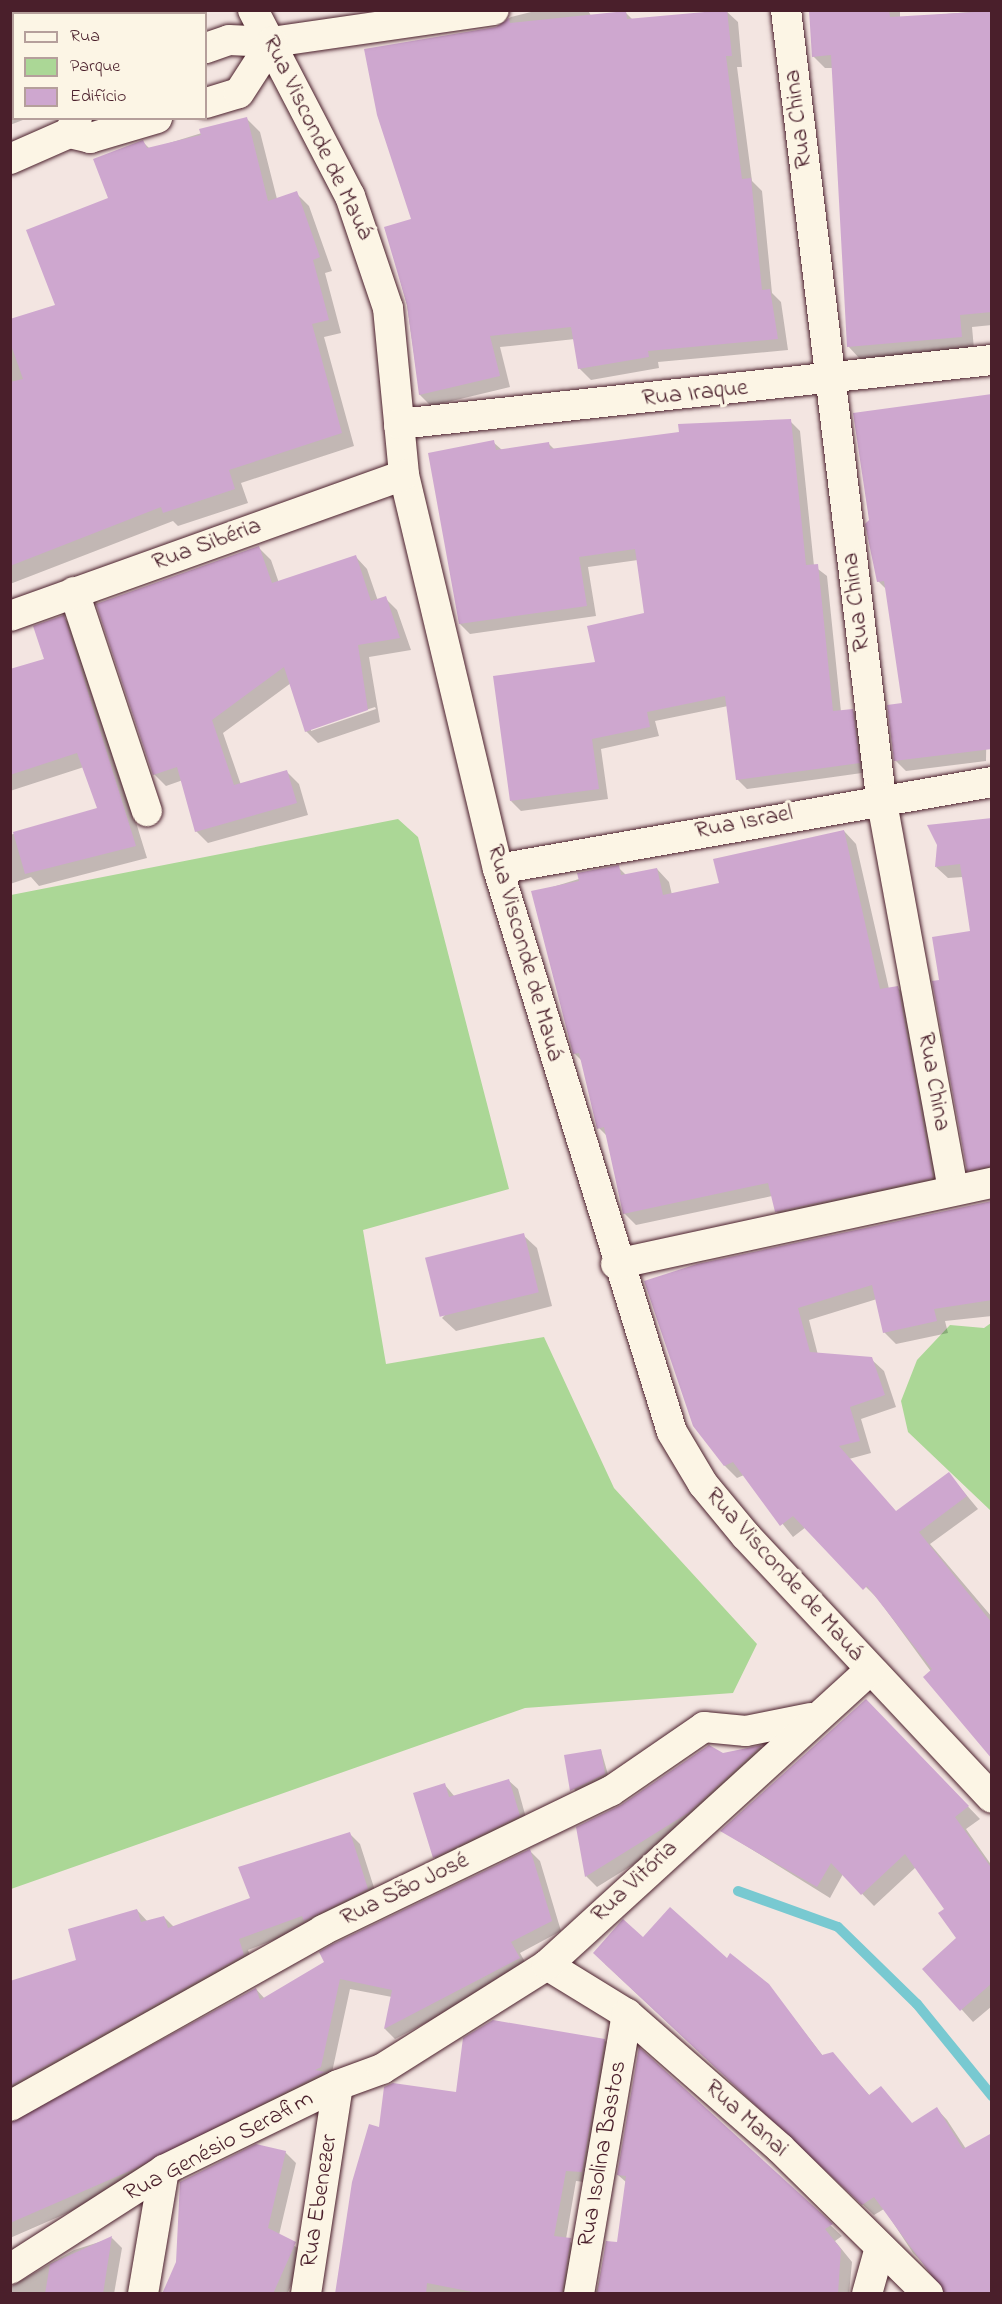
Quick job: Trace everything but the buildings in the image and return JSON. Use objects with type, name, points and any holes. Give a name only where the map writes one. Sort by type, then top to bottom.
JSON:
[{"type":"street","name":"Rua Visconde de Mauá","points":[[253,10],[272,42],[370,247],[388,308],[404,475],[498,869],[616,1264],[672,1432],[703,1484],[870,1670],[992,1798]]},
{"type":"street","points":[[207,48],[230,40],[272,42],[494,10]]},
{"type":"street","name":"Rua China","points":[[786,10],[881,797],[953,1190]]},
{"type":"street","points":[[207,104],[239,93],[272,42]]},
{"type":"street","points":[[10,159],[73,126],[90,138],[150,120]]},
{"type":"street","name":"Rua Iraque","points":[[399,424],[830,380],[992,360]]},
{"type":"street","name":"Rua Sibéria","points":[[10,616],[404,475]]},
{"type":"street","points":[[74,592],[147,811]]},
{"type":"street","name":"Rua Israel","points":[[498,869],[881,797],[992,782]]},
{"type":"street","points":[[616,1264],[992,1182]]},
{"type":"street","name":"Rua Vitória","points":[[338,2085],[382,2069],[547,1965],[811,1718],[870,1670]]},
{"type":"street","name":"Rua São José","points":[[10,2106],[323,1930],[611,1791],[704,1727],[746,1731],[811,1718]]},
{"type":"street","name":"Rua Manai","points":[[547,1965],[627,2014],[780,2148],[879,2251],[928,2294]]},
{"type":"street","name":"Rua Isolina Bastos","points":[[579,2294],[627,2014]]},
{"type":"street","name":"Rua Genésio Serafim","points":[[10,2269],[164,2170],[338,2085]]},
{"type":"street","name":"Rua Ebenezer","points":[[306,2294],[338,2085]]},
{"type":"street","points":[[143,2294],[164,2170]]},
{"type":"street","points":[[867,2294],[879,2251]]},
{"type":"green space","points":[[398,819],[418,837],[509,1189],[363,1230],[386,1364],[544,1337],[614,1488],[757,1644],[733,1693],[525,1708],[11,1889],[11,895]]},
{"type":"green space","points":[[991,1323],[991,1511],[908,1432],[901,1401],[917,1360],[950,1325],[984,1328]]},
{"type":"waterway","points":[[738,1891],[838,1927],[917,2004],[992,2096]]}]
